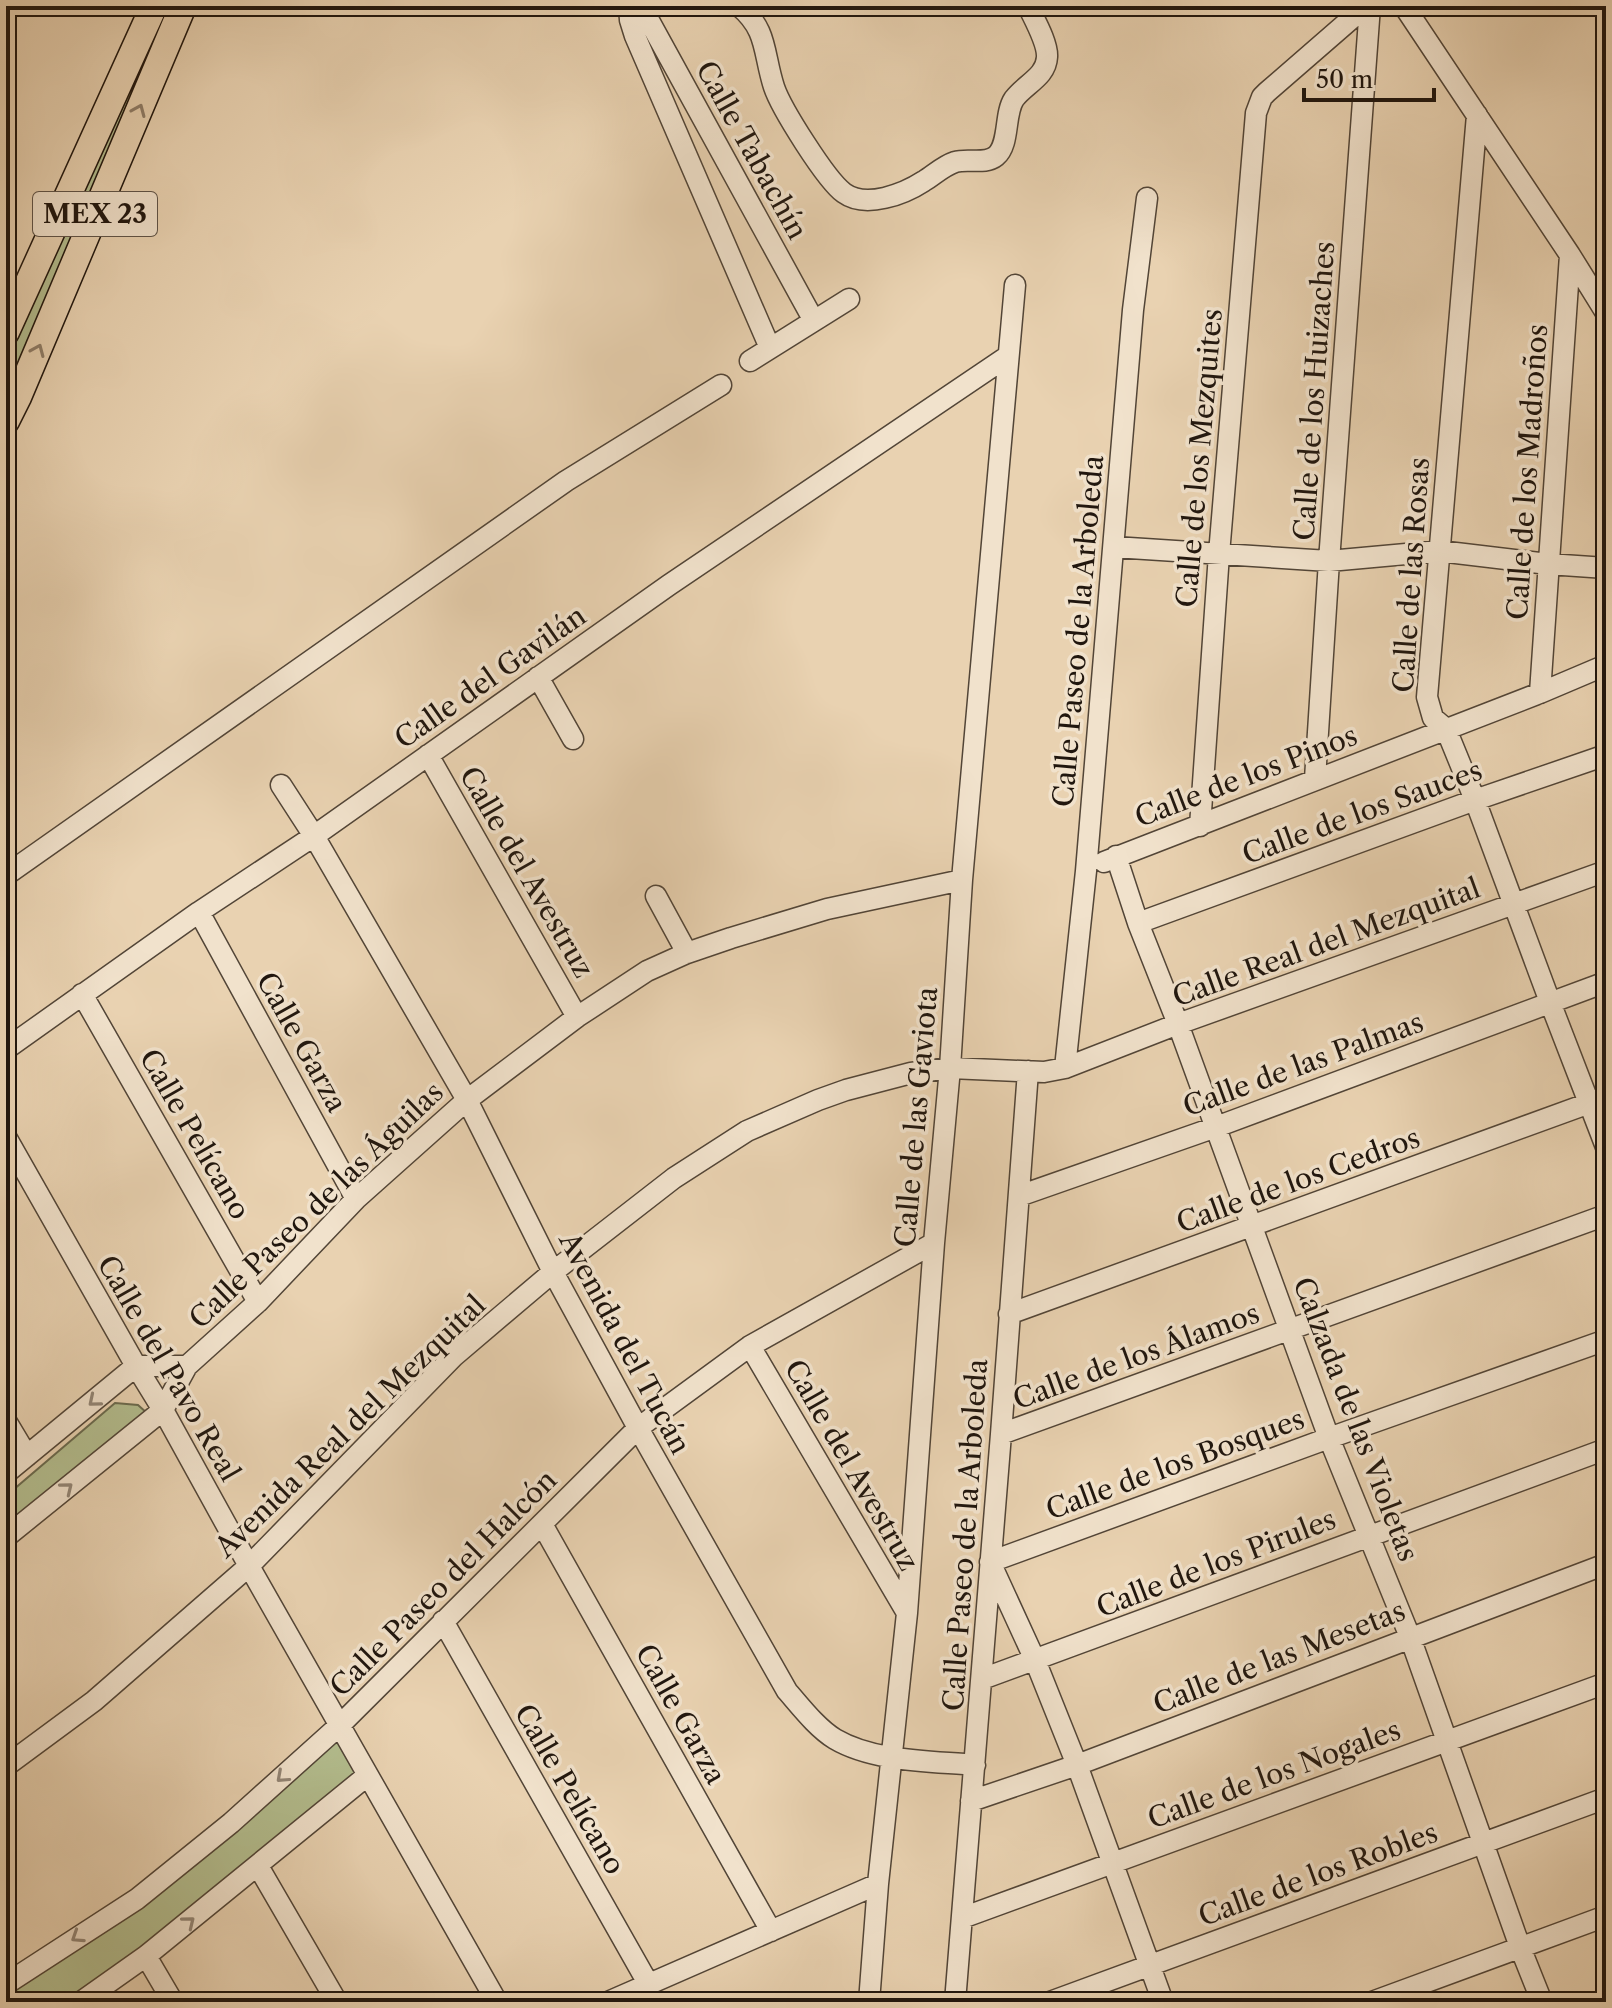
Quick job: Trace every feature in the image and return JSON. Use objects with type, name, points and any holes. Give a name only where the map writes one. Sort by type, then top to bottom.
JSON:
[{"type":"main road","name":"MEX 23","points":[[6,332],[167,10]]},
{"type":"main road","name":"MEX 23","points":[[6,421],[18,397],[167,10]]},
{"type":"street","points":[[629,6],[635,36],[770,348]]},
{"type":"street","name":"Calle Tabachín","points":[[641,6],[814,321]]},
{"type":"street","points":[[739,6],[760,29],[773,84],[786,112],[833,182],[845,194],[860,199],[896,195],[957,161],[983,161],[996,156],[1002,149],[1014,99],[1043,70],[1047,59],[1047,48],[1028,6]]},
{"type":"street","name":"Calle de los Mezquites","points":[[1200,826],[1256,113],[1262,97],[1368,6]]},
{"type":"street","name":"Calle de los Huizaches","points":[[1315,779],[1368,6]]},
{"type":"street","points":[[1404,6],[1606,313]]},
{"type":"street","name":"Calle de las Rosas","points":[[1477,115],[1427,697],[1433,718],[1446,729],[1475,800],[1550,1002],[1598,1100],[1606,1147]]},
{"type":"street","name":"Calle Paseo de la Arboleda","points":[[1065,1068],[1086,871],[1133,310],[1147,198]]},
{"type":"street","name":"Calle de los Madroños","points":[[1540,693],[1570,255]]},
{"type":"street","name":"Calle de las Gaviota","points":[[869,2002],[878,1884],[907,1613],[962,880],[1015,285]]},
{"type":"street","points":[[750,361],[849,299]]},
{"type":"street","name":"Calle del Gavilán","points":[[6,1049],[669,585],[1008,356]]},
{"type":"street","points":[[6,875],[566,481],[721,385]]},
{"type":"street","points":[[1114,547],[1329,561],[1439,551],[1606,568]]},
{"type":"street","name":"Calle de los Pinos","points":[[1086,871],[1116,856],[1200,826],[1606,665]]},
{"type":"street","points":[[538,677],[573,739]]},
{"type":"street","name":"Calle del Avestruz","points":[[428,755],[577,1017]]},
{"type":"street","name":"Calle de los Sauces","points":[[1138,923],[1606,755]]},
{"type":"street","name":"Avenida del Tucán","points":[[281,785],[314,836],[467,1100],[553,1272],[787,1691],[835,1739],[868,1752],[975,1765]]},
{"type":"street","name":"Calzada de las Violetas","points":[[1116,856],[1329,1438],[1410,1637],[1542,2002]]},
{"type":"street","name":"Calle Real del Mezquital","points":[[1065,1068],[1178,1024],[1606,871]]},
{"type":"street","name":"Calle Paseo de las Águilas","points":[[6,1537],[163,1410],[187,1366],[258,1302],[356,1199],[467,1100],[577,1017],[647,971],[687,953],[827,909],[962,880]]},
{"type":"street","points":[[656,896],[687,953]]},
{"type":"street","name":"Calle Garza","points":[[199,912],[356,1199]]},
{"type":"street","name":"Calle de las Palmas","points":[[1019,1196],[1216,1127],[1606,982]]},
{"type":"street","name":"Calle Pelícano","points":[[82,994],[258,1302]]},
{"type":"street","name":"Avenida Real del Mezquital","points":[[6,1766],[94,1701],[249,1566],[454,1356],[553,1272],[674,1178],[747,1131],[846,1090],[930,1069],[1044,1072],[1065,1068]]},
{"type":"street","name":"Calle Paseo de la Arboleda","points":[[955,2002],[1028,1071]]},
{"type":"street","name":"Calle de los Cedros","points":[[1009,1314],[1598,1100]]},
{"type":"street","name":"Calle del Pavo Real","points":[[6,1137],[497,2002]]},
{"type":"street","name":"Calle de los Álamos","points":[[1001,1434],[1606,1215]]},
{"type":"street","name":"Calle Paseo del Halcón","points":[[6,1984],[137,1899],[231,1823],[340,1725],[638,1428],[750,1346],[934,1243]]},
{"type":"street","name":"Calle de los Bosques","points":[[990,1562],[1606,1340]]},
{"type":"street","name":"Calle del Avestruz","points":[[750,1346],[907,1613]]},
{"type":"street","points":[[6,1473],[136,1366]]},
{"type":"street","name":"Calle Paseo de las Águilas","points":[[136,1366],[187,1366]]},
{"type":"street","points":[[6,1421],[27,1456]]},
{"type":"street","name":"Calle de los Pirules","points":[[982,1679],[1606,1449]]},
{"type":"street","name":"Calle Garza","points":[[542,1524],[771,1931]]},
{"type":"street","points":[[990,1562],[1035,1660],[1077,1765],[1163,2002]]},
{"type":"street","name":"Calle de las Mesetas","points":[[971,1801],[1077,1765],[1606,1564]]},
{"type":"street","name":"Calle Pelícano","points":[[443,1621],[649,1985]]},
{"type":"street","name":"Calle de los Nogales","points":[[962,1918],[1606,1683]]},
{"type":"street","points":[[81,2002],[146,1956],[368,1775]]},
{"type":"street","name":"Calle de los Robles","points":[[1050,2002],[1606,1798]]},
{"type":"street","points":[[258,1866],[337,2002]]},
{"type":"street","points":[[608,2002],[878,1884]]},
{"type":"street","points":[[1372,2002],[1606,1916]]},
{"type":"street","points":[[146,1956],[173,2002]]},
{"type":"street","points":[[6,1997],[9,2002]]},
{"type":"green space","points":[[145,47],[158,53],[6,400],[6,358]]},
{"type":"green space","points":[[115,1403],[138,1405],[148,1414],[6,1535],[6,1496]]},
{"type":"green space","points":[[340,1725],[366,1777],[80,2002],[9,2002],[6,1984],[178,1873]]}]
